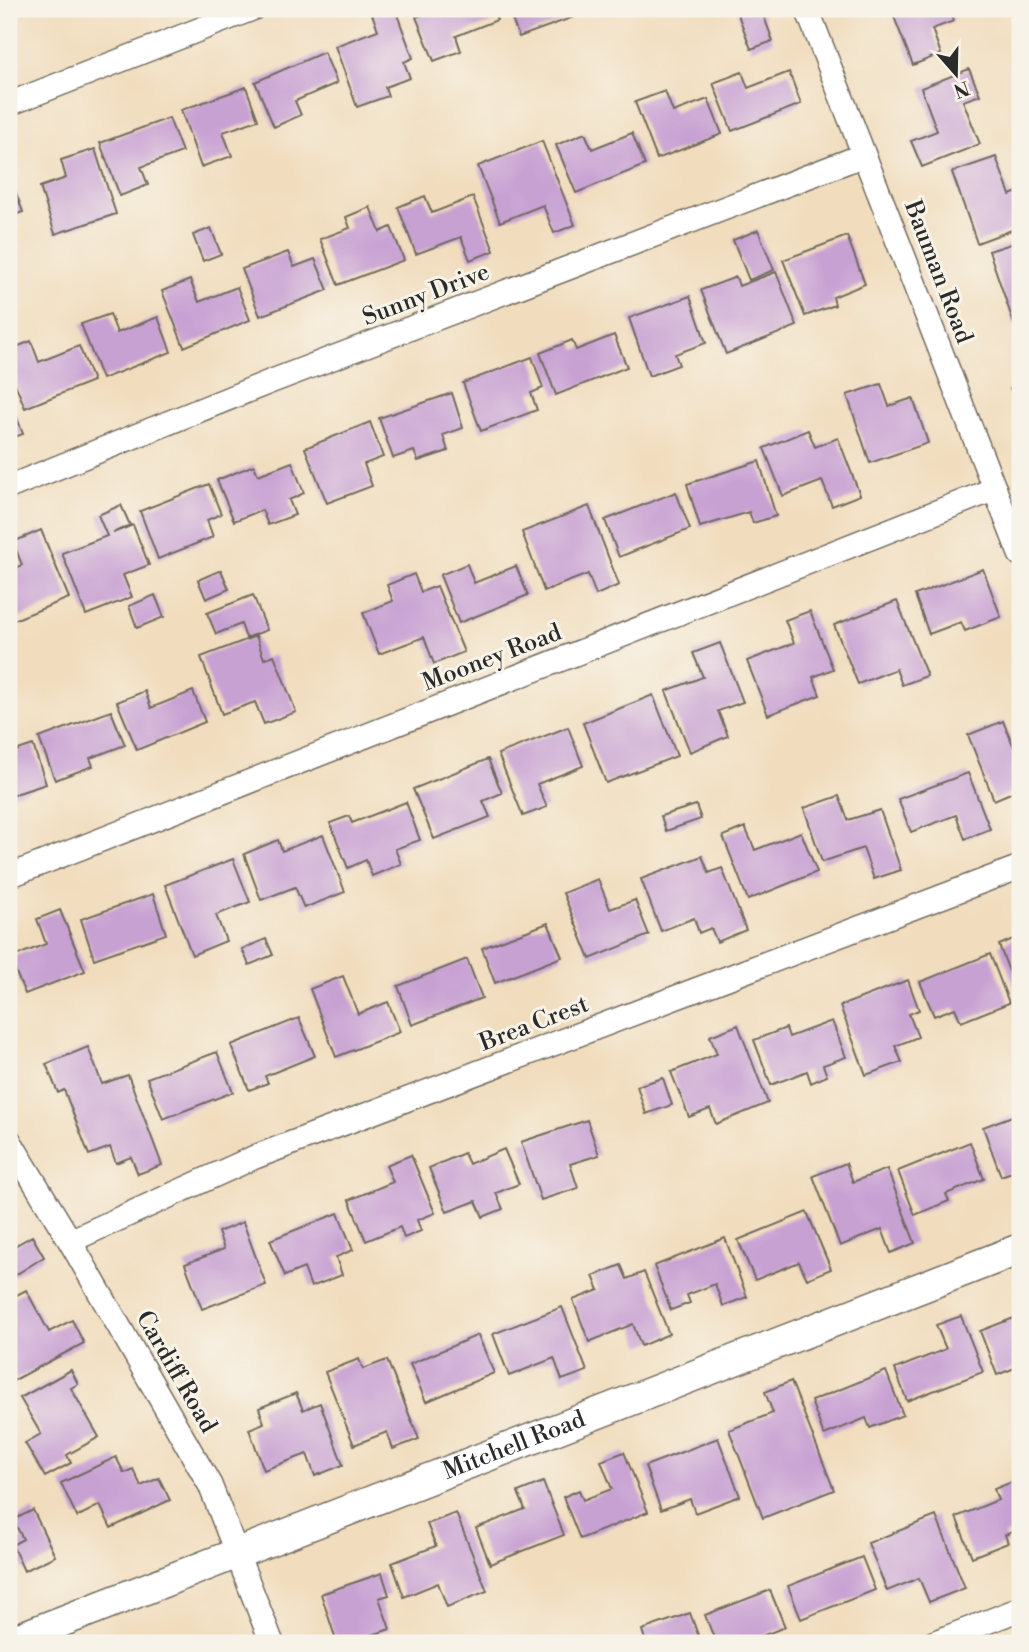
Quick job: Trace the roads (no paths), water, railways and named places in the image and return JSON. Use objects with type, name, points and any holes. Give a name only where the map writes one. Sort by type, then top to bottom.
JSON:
[{"type":"street","points":[[9,104],[252,9]]},
{"type":"street","name":"Bauman Road","points":[[807,9],[1020,554]]},
{"type":"street","name":"Sunny Drive","points":[[9,487],[267,383],[864,155]]},
{"type":"street","name":"Mooney Road","points":[[9,876],[995,489]]},
{"type":"street","name":"Brea Crest","points":[[70,1241],[255,1157],[1020,867]]},
{"type":"street","name":"Cardiff Road","points":[[9,1140],[210,1485],[272,1643]]},
{"type":"street","name":"Mitchell Road","points":[[9,1642],[1020,1249]]},
{"type":"street","points":[[933,1643],[1020,1609]]}]
